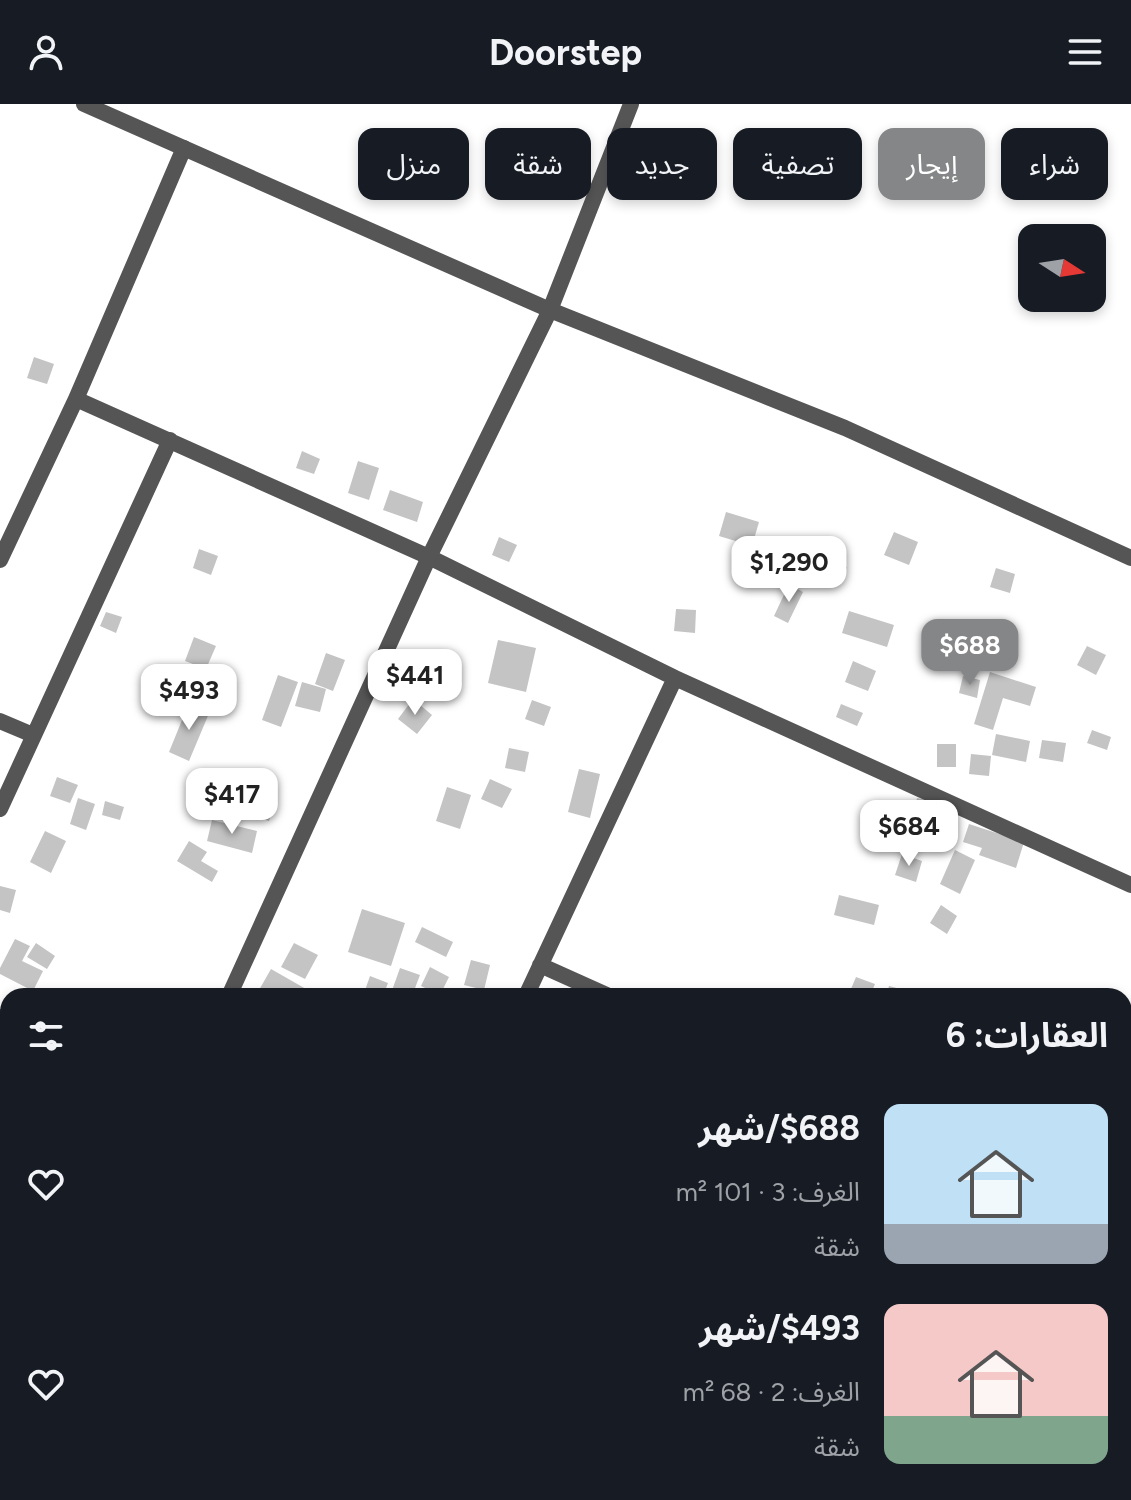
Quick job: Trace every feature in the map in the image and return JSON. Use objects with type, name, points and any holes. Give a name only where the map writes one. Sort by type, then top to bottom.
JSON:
[{"type":"street","points":[[84,104],[550,310],[845,428],[1131,558]]},
{"type":"street","points":[[233,988],[429,557],[550,310],[631,104]]},
{"type":"street","points":[[0,560],[76,399],[184,148]]},
{"type":"street","points":[[76,399],[429,557],[675,678],[1131,885]]},
{"type":"street","points":[[0,809],[170,440]]},
{"type":"street","points":[[530,988],[675,678]]},
{"type":"street","points":[[0,721],[33,735]]},
{"type":"street","points":[[540,965],[591,988]]},
{"type":"building","points":[[34,357],[54,364],[47,384],[27,378]]},
{"type":"building","points":[[302,451],[320,459],[314,474],[296,468]]},
{"type":"building","points":[[358,461],[379,468],[369,500],[348,493]]},
{"type":"building","points":[[390,490],[423,502],[417,522],[383,510]]},
{"type":"building","points":[[726,512],[759,522],[752,546],[719,536]]},
{"type":"building","points":[[894,532],[918,542],[909,565],[884,555]]},
{"type":"building","points":[[499,537],[517,545],[509,562],[492,555]]},
{"type":"building","points":[[199,549],[218,556],[211,575],[193,568]]},
{"type":"building","points":[[828,560],[847,567],[841,584],[822,578]]},
{"type":"building","points":[[996,568],[1015,574],[1010,593],[990,587]]},
{"type":"building","points":[[789,584],[803,592],[788,623],[774,616]]},
{"type":"building","points":[[676,609],[696,610],[695,633],[674,631]]},
{"type":"building","points":[[849,611],[894,625],[887,647],[842,633]]},
{"type":"building","points":[[106,612],[122,617],[116,633],[100,626]]},
{"type":"building","points":[[194,637],[216,646],[206,669],[185,661]]},
{"type":"building","points":[[498,640],[536,648],[526,692],[488,683]]},
{"type":"building","points":[[1087,646],[1106,655],[1096,675],[1077,665]]},
{"type":"building","points":[[326,653],[345,660],[333,691],[315,684]]},
{"type":"building","points":[[853,661],[876,671],[868,691],[845,682]]},
{"type":"building","points":[[990,672],[1036,687],[1030,706],[1003,698],[993,730],[974,724]]},
{"type":"building","points":[[278,675],[298,682],[281,727],[262,720]]},
{"type":"building","points":[[963,676],[980,680],[977,698],[959,693]]},
{"type":"building","points":[[302,682],[326,689],[320,712],[295,706]]},
{"type":"building","points":[[413,699],[432,715],[417,734],[398,719]]},
{"type":"building","points":[[532,700],[551,707],[544,726],[525,719]]},
{"type":"building","points":[[189,703],[210,711],[189,761],[169,752]]},
{"type":"building","points":[[841,704],[863,713],[857,726],[836,717]]},
{"type":"building","points":[[1092,730],[1111,737],[1107,750],[1087,743]]},
{"type":"building","points":[[996,734],[1030,741],[1026,762],[992,755]]},
{"type":"building","points":[[1042,740],[1066,743],[1063,762],[1039,758]]},
{"type":"building","points":[[937,744],[956,744],[956,767],[937,767]]},
{"type":"building","points":[[509,748],[529,752],[525,772],[505,768]]},
{"type":"building","points":[[971,754],[991,756],[989,776],[969,774]]},
{"type":"building","points":[[579,769],[600,774],[590,818],[568,812]]},
{"type":"building","points":[[57,777],[78,785],[70,803],[50,796]]},
{"type":"building","points":[[490,779],[512,789],[502,808],[481,799]]},
{"type":"building","points":[[232,787],[275,801],[269,821],[225,808]]},
{"type":"building","points":[[447,787],[471,795],[460,829],[436,821]]},
{"type":"building","points":[[78,798],[95,804],[86,830],[70,824]]},
{"type":"building","points":[[917,798],[936,802],[932,821],[913,817]]},
{"type":"building","points":[[105,801],[124,807],[120,820],[102,815]]},
{"type":"building","points":[[877,819],[899,823],[896,842],[874,837]]},
{"type":"building","points":[[212,820],[257,831],[252,853],[207,841]]},
{"type":"building","points":[[969,824],[1024,842],[1016,868],[979,855],[982,848],[963,842]]},
{"type":"building","points":[[45,831],[66,841],[51,873],[30,862]]},
{"type":"building","points":[[189,841],[207,852],[201,861],[218,871],[212,882],[177,861]]},
{"type":"building","points":[[955,850],[975,860],[960,894],[940,884]]},
{"type":"building","points":[[902,854],[922,861],[916,882],[895,875]]},
{"type":"building","points":[[0,886],[16,890],[10,913],[0,910]]},
{"type":"building","points":[[839,895],[879,905],[874,925],[834,915]]},
{"type":"building","points":[[941,905],[957,916],[947,934],[930,923]]},
{"type":"building","points":[[362,909],[405,923],[391,966],[348,952]]},
{"type":"building","points":[[422,927],[453,942],[446,957],[415,942]]},
{"type":"building","points":[[15,939],[30,946],[22,961],[43,971],[34,988],[27,988],[0,974]]},
{"type":"building","points":[[36,943],[55,956],[47,969],[27,957]]},
{"type":"building","points":[[294,943],[318,955],[305,979],[281,967]]},
{"type":"building","points":[[471,960],[490,965],[484,988],[464,985]]},
{"type":"building","points":[[430,967],[449,977],[444,988],[421,986]]},
{"type":"building","points":[[400,968],[420,975],[415,988],[393,988]]},
{"type":"building","points":[[271,969],[304,988],[260,988]]},
{"type":"building","points":[[370,976],[388,983],[386,988],[366,988]]},
{"type":"building","points":[[856,977],[875,984],[873,988],[851,988]]}]
